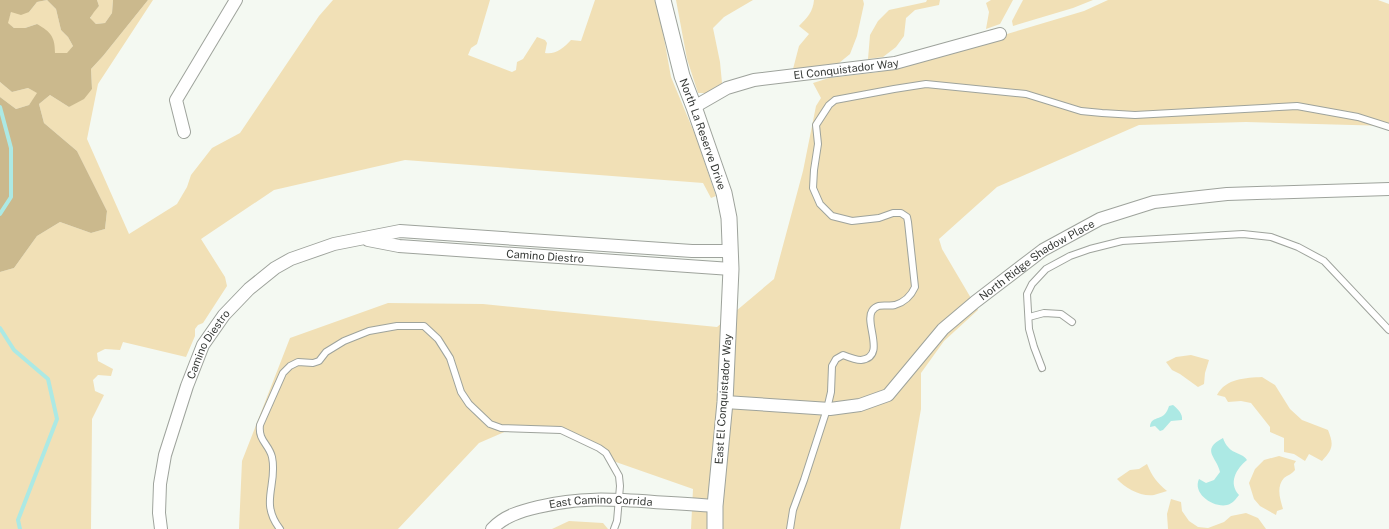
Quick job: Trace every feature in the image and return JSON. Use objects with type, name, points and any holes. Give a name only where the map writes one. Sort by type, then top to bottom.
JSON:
[{"type":"street","points":[[184,132],[176,100],[236,0]]},
{"type":"street","name":"North La Reserve Drive","points":[[663,0],[682,76],[724,193],[729,218],[731,269]]},
{"type":"street","name":"El Conquistador Way","points":[[694,107],[727,88],[754,80],[894,63],[1000,34]]},
{"type":"street","name":"North Ridge Shadow Place","points":[[725,402],[827,409],[860,405],[888,395],[943,329],[975,302],[1043,250],[1100,219],[1154,202],[1228,194],[1389,189]]},
{"type":"street","name":"Camino Diestro","points":[[161,529],[159,513],[160,484],[165,454],[203,345],[224,314],[249,289],[275,268],[308,252],[334,244],[400,231],[662,249],[730,251]]},
{"type":"street","name":"Camino Diestro","points":[[360,239],[399,246],[731,269]]},
{"type":"street","name":"East El Conquistador Way","points":[[714,529],[725,402],[731,269]]},
{"type":"street","name":"East Camino Corrida","points":[[492,529],[501,521],[520,512],[552,503],[580,499],[715,506]]},
{"type":"lane","points":[[790,529],[793,510],[827,409],[831,392],[832,366],[836,359],[843,355],[860,360],[868,357],[873,351],[873,339],[869,317],[873,310],[881,305],[894,305],[910,297],[915,287],[907,217],[901,213],[893,213],[879,218],[852,221],[832,216],[820,204],[814,188],[814,170],[818,144],[816,125],[829,105],[835,100],[926,84],[1026,94],[1081,111],[1102,113],[1135,115],[1297,106],[1358,117],[1389,127]]},
{"type":"lane","points":[[1042,368],[1029,329],[1028,294],[1032,284],[1046,269],[1070,256],[1122,241],[1243,234],[1271,237],[1298,247],[1324,261],[1389,330]]},
{"type":"lane","points":[[1029,317],[1044,313],[1061,314],[1072,322]]},
{"type":"lane","points":[[280,529],[274,520],[270,508],[270,493],[274,473],[272,455],[259,434],[260,425],[282,373],[290,366],[298,362],[313,363],[319,361],[326,352],[344,341],[369,331],[397,326],[424,326],[438,339],[450,358],[461,392],[469,404],[490,424],[501,428],[560,430],[599,448],[606,453],[619,476],[618,521],[614,529]]},
{"type":"shaded area","points":[[0,0],[47,0],[97,0],[99,6],[90,18],[96,24],[105,23],[112,13],[113,0],[148,0],[91,69],[92,89],[84,99],[69,107],[50,95],[39,104],[44,123],[77,151],[107,211],[105,229],[91,233],[60,222],[37,236],[14,268],[0,272],[0,97],[16,109],[29,105],[37,93],[28,88],[12,92],[0,82]],"holes":[[[47,0],[56,9],[61,30],[68,37],[73,46],[67,53],[55,53],[53,39],[49,32],[37,24],[25,28],[14,28],[8,23],[11,12],[21,15],[29,12],[37,2]]]},
{"type":"shaded area","points":[[47,0],[56,9],[61,30],[68,37],[73,46],[67,54],[55,53],[37,24],[25,28],[14,28],[7,23],[11,12],[29,12],[37,2]]},
{"type":"shaded area","points":[[97,0],[113,0],[112,13],[105,23],[96,24],[90,19],[93,12],[99,6]]},
{"type":"shaded area","points":[[148,0],[153,0],[98,84],[87,139],[129,234],[177,204],[187,187],[191,175],[212,148],[240,133],[319,16],[333,0],[490,0],[477,44],[471,48],[468,55],[512,72],[516,70],[517,62],[523,59],[537,37],[545,40],[547,43],[545,53],[552,53],[559,50],[571,40],[581,41],[595,0],[656,0],[671,77],[696,137],[716,196],[711,198],[703,183],[405,160],[274,190],[201,239],[225,277],[227,286],[203,323],[198,325],[195,329],[195,336],[186,357],[123,342],[120,350],[105,349],[97,353],[98,361],[113,369],[111,376],[98,375],[93,380],[95,391],[104,395],[92,419],[91,529],[0,529],[0,272],[14,268],[37,236],[60,222],[91,233],[105,229],[107,211],[77,151],[44,123],[39,104],[50,95],[69,107],[92,89],[91,69]]},
{"type":"shaded area","points":[[676,0],[753,0],[724,17],[713,28],[720,62],[722,83],[706,93],[698,93],[687,59]]},
{"type":"shaded area","points":[[814,0],[863,0],[864,4],[857,36],[850,54],[839,63],[793,69],[799,46],[809,34],[799,26],[811,11]]},
{"type":"shaded area","points":[[927,0],[940,0],[939,5],[915,10],[906,18],[904,36],[896,47],[883,57],[868,59],[870,35],[878,21],[889,10],[926,2]]},
{"type":"shaded area","points":[[991,0],[1013,0],[1000,24],[986,29],[989,12],[986,3]]},
{"type":"shaded area","points":[[1023,0],[1093,0],[1073,8],[1013,26],[1012,21]]},
{"type":"shaded area","points":[[1108,0],[1378,0],[1389,4],[1389,126],[1246,122],[1139,125],[997,187],[939,239],[942,249],[978,310],[944,341],[921,373],[921,409],[900,529],[691,529],[693,489],[613,461],[561,426],[509,430],[479,443],[398,529],[239,529],[242,461],[290,338],[388,303],[483,304],[717,327],[774,279],[803,171],[816,106],[821,98],[813,83],[829,78],[879,72],[1084,11]]},
{"type":"shaded area","points":[[0,82],[12,92],[28,88],[38,93],[29,105],[16,109],[0,97]]},
{"type":"shaded area","points":[[1191,355],[1209,360],[1205,373],[1204,384],[1198,387],[1172,370],[1166,362],[1176,357]]},
{"type":"shaded area","points":[[1262,377],[1275,385],[1290,409],[1302,420],[1328,430],[1332,443],[1330,450],[1322,461],[1309,454],[1305,461],[1294,454],[1284,452],[1284,438],[1270,432],[1270,427],[1251,403],[1241,401],[1228,402],[1225,397],[1217,395],[1221,389],[1231,382]]},
{"type":"shaded area","points":[[1279,456],[1296,461],[1294,464],[1295,470],[1284,478],[1280,485],[1279,493],[1283,509],[1277,511],[1276,515],[1260,506],[1254,499],[1249,483],[1255,469],[1264,460]]},
{"type":"shaded area","points":[[1147,464],[1155,479],[1167,491],[1154,495],[1144,495],[1129,489],[1117,479],[1130,470],[1139,469]]},
{"type":"shaded area","points":[[1171,499],[1181,502],[1182,511],[1189,521],[1198,527],[1208,528],[1224,522],[1231,516],[1246,513],[1258,518],[1266,529],[1168,529],[1167,514]]},
{"type":"shaded area","points":[[569,521],[603,523],[608,529],[552,529]]},
{"type":"water","points":[[1173,405],[1181,414],[1182,420],[1171,421],[1163,430],[1160,431],[1155,426],[1150,427],[1153,420],[1162,417],[1167,412],[1169,406]]},
{"type":"water","points":[[1223,438],[1230,449],[1247,460],[1235,476],[1234,486],[1239,495],[1231,504],[1227,505],[1216,504],[1206,499],[1201,495],[1198,485],[1199,479],[1206,483],[1214,480],[1220,472],[1211,450],[1212,446],[1216,442]]},
{"type":"waterway","points":[[0,107],[11,148],[11,197],[0,214]]},
{"type":"waterway","points":[[0,328],[14,350],[48,379],[57,419],[18,520],[20,529]]}]
